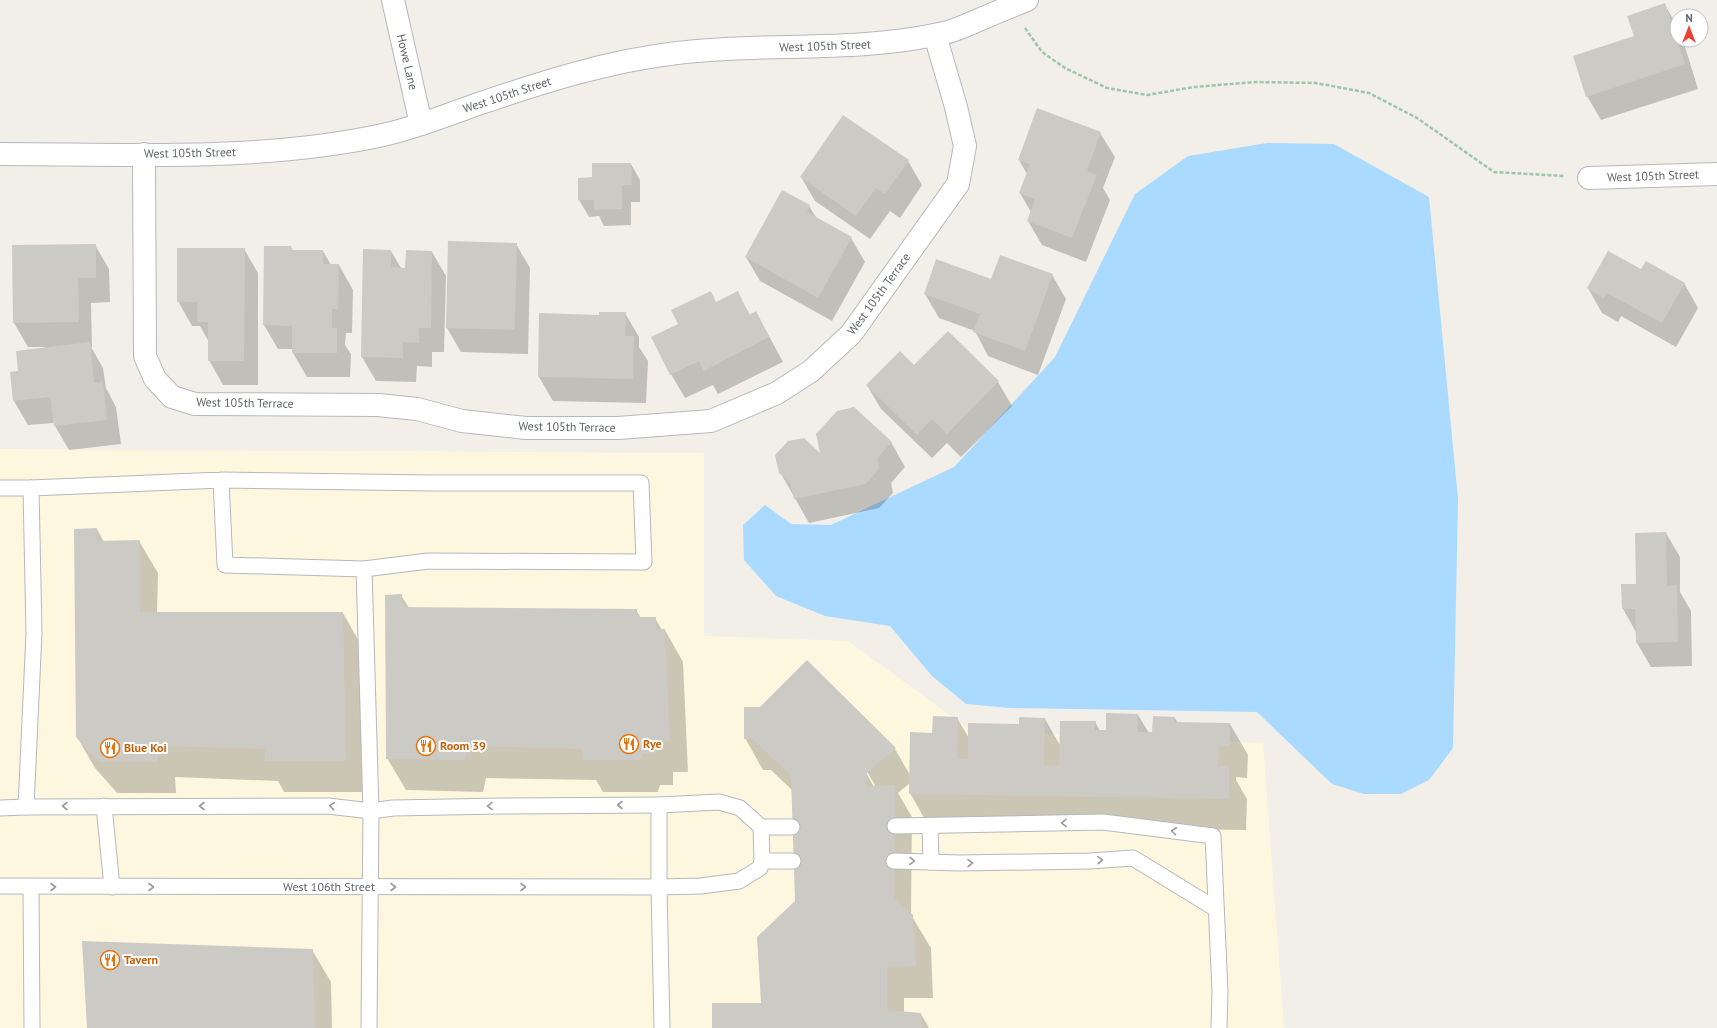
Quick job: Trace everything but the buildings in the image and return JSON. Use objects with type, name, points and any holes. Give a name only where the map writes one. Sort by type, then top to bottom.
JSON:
[{"type":"street","name":"Howe Lane","points":[[393,0],[421,124]]},
{"type":"street","name":"West 105th Street","points":[[0,154],[204,155],[295,149],[335,144],[385,135],[550,80],[626,61],[678,52],[866,45],[910,40],[948,32],[1018,4]]},
{"type":"street","name":"West 105th Terrace","points":[[144,154],[145,356],[155,379],[172,397],[195,404],[378,405],[417,409],[462,421],[526,428],[618,428],[711,421],[776,393],[811,371],[851,334],[958,184],[965,146],[956,107],[935,35]]},
{"type":"street","name":"West 105th Street","points":[[1589,178],[1717,174]]},
{"type":"lane","points":[[0,488],[221,480],[432,483],[641,483],[644,562],[428,561],[364,569],[225,565],[221,480]]},
{"type":"lane","points":[[26,807],[34,633],[30,488]]},
{"type":"lane","points":[[364,569],[371,811],[369,1028]]},
{"type":"lane","points":[[0,808],[104,806],[328,806],[371,811],[393,808],[659,805],[719,802],[740,808],[761,827],[792,827]]},
{"type":"lane","points":[[659,805],[658,886],[662,1028]]},
{"type":"lane","points":[[104,806],[112,887]]},
{"type":"lane","points":[[895,826],[1103,822],[1213,836],[1220,992],[1219,1028]]},
{"type":"lane","points":[[930,826],[931,862]]},
{"type":"lane","points":[[761,827],[762,861],[793,861]]},
{"type":"lane","points":[[894,861],[975,863],[1090,861],[1133,858],[1216,909]]},
{"type":"lane","name":"West 106th Street","points":[[0,886],[701,886],[739,881],[760,868],[762,861]]},
{"type":"lane","points":[[31,886],[32,1028]]},
{"type":"path","points":[[1018,4],[1042,52],[1065,68],[1106,88],[1147,95],[1194,87],[1256,82],[1316,83],[1369,93],[1417,118],[1494,172],[1589,178]]},
{"type":"shaded area","points":[[0,449],[704,453],[704,636],[848,641],[972,731],[1263,743],[1284,1028],[0,1028]]},
{"type":"water","points":[[1267,143],[1334,144],[1429,197],[1458,499],[1453,748],[1429,780],[1401,794],[1364,794],[1332,784],[1257,712],[1010,708],[966,704],[932,676],[890,626],[825,616],[776,596],[744,560],[743,525],[765,505],[791,524],[831,525],[954,467],[1055,357],[1135,194],[1188,156]]},
{"type":"place","name":"Rye","points":[[629,744]]},
{"type":"place","name":"Room 39","points":[[426,746]]},
{"type":"place","name":"Blue Koi","points":[[110,748]]},
{"type":"place","name":"Tavern","points":[[110,960]]}]
